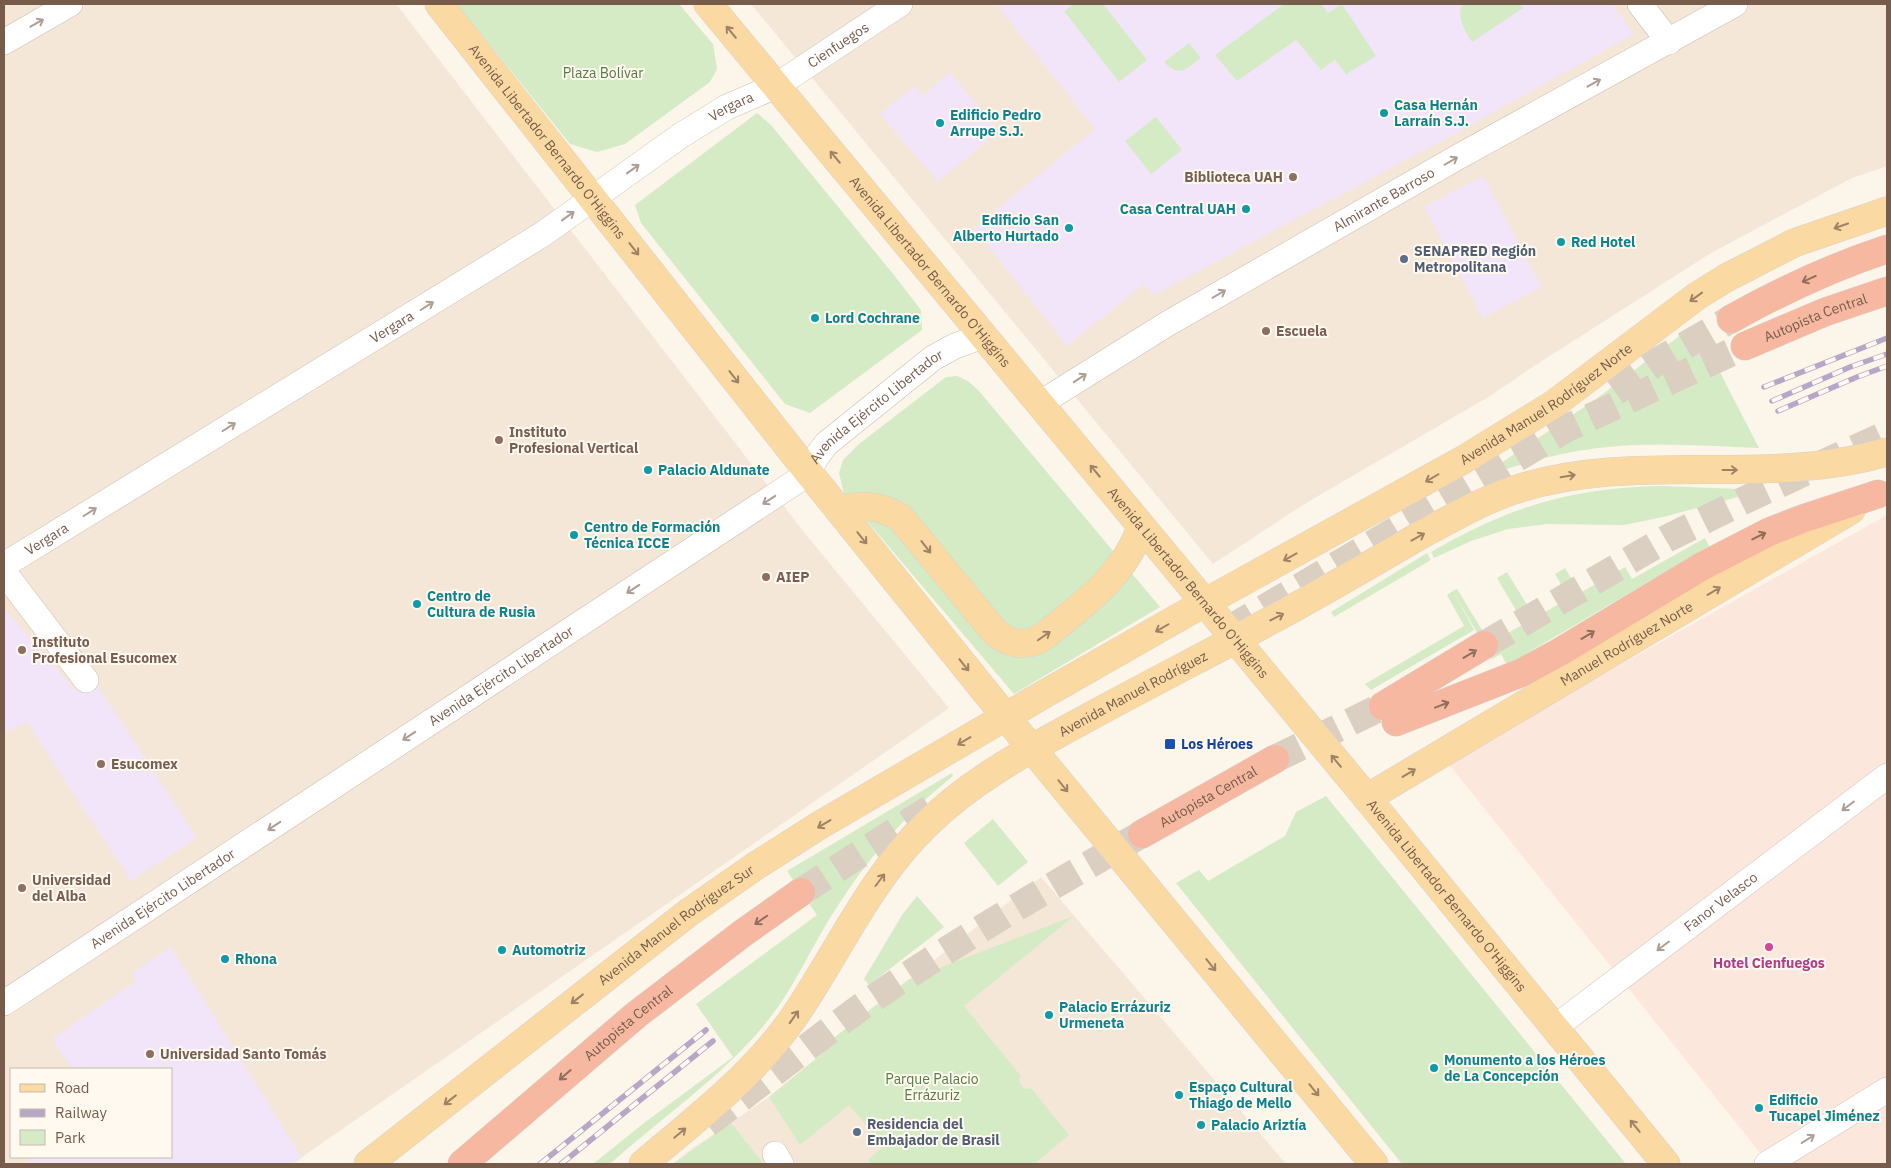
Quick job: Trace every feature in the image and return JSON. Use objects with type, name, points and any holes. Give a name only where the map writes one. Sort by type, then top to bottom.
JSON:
[{"type":"highway","points":[[1731,319],[1776,294],[1848,262],[1887,249]]},
{"type":"highway","name":"Autopista Central","points":[[1745,346],[1825,312],[1887,291]]},
{"type":"highway","points":[[1484,645],[1390,714],[1521,674],[1701,567],[1769,532],[1883,492]]},
{"type":"highway","name":"Autopista Central","points":[[1142,834],[1275,759]]},
{"type":"highway","name":"Autopista Central","points":[[462,1164],[636,1014],[743,933],[801,892]]},
{"type":"main road","name":"Avenida Libertador Bernardo O'Higgins","points":[[439,4],[809,473],[1374,1164]]},
{"type":"main road","name":"Avenida Libertador Bernardo O'Higgins","points":[[708,4],[1233,639],[1367,798],[1666,1164]]},
{"type":"main road","name":"Avenida Manuel Rodríguez Norte","points":[[1204,603],[1417,486],[1525,422],[1576,388],[1697,296],[1726,278],[1794,243],[1887,211]]},
{"type":"main road","points":[[1233,639],[1286,612],[1477,505],[1510,491],[1545,480],[1580,474],[1624,470],[1728,470],[1804,467],[1841,463],[1887,452]]},
{"type":"main road","name":"Manuel Rodríguez Norte","points":[[1367,798],[1883,492]]},
{"type":"main road","points":[[839,510],[861,505],[892,513],[901,518],[993,630],[1004,639],[1019,644],[1033,642],[1043,637],[1104,585],[1125,561],[1136,543],[1141,527]]},
{"type":"main road","points":[[1006,716],[1204,603]]},
{"type":"main road","name":"Avenida Manuel Rodríguez","points":[[1032,748],[1233,639]]},
{"type":"main road","name":"Avenida Manuel Rodríguez Sur","points":[[368,1164],[704,902],[757,865],[820,825],[1006,716]]},
{"type":"main road","points":[[643,1164],[734,1088],[776,1041],[794,1017],[877,883],[913,838],[943,809],[962,794],[985,777],[1032,748]]},
{"type":"street","points":[[4,42],[70,4]]},
{"type":"street","name":"Cienfuegos","points":[[776,86],[900,4]]},
{"type":"street","points":[[1640,4],[1669,42]]},
{"type":"street","name":"Almirante Barroso","points":[[1039,404],[1167,324],[1458,157],[1735,4]]},
{"type":"street","name":"Vergara","points":[[4,565],[543,234],[672,142],[727,106],[776,86]]},
{"type":"street","name":"Avenida Ejército Libertador","points":[[4,1003],[809,473],[815,459],[826,444],[933,358],[954,346],[983,336]]},
{"type":"street","points":[[4,572],[86,680]]},
{"type":"street","name":"Fanor Velasco","points":[[1554,1028],[1887,776]]},
{"type":"street","points":[[1767,1164],[1887,1090]]},
{"type":"shaded area","points":[[4,4],[396,4],[807,536],[949,708],[292,1164],[4,1164]]},
{"type":"shaded area","points":[[751,4],[1887,4],[1887,166],[1852,178],[1711,253],[1490,396],[1306,503],[1213,564]]},
{"type":"shaded area","points":[[996,4],[1612,4],[1634,34],[1447,138],[1154,295],[1144,284],[1067,346],[974,228],[1095,129]]},
{"type":"shaded area","name":"Edificio Pedro Arrupe S.J.","points":[[950,72],[999,131],[938,182],[880,114],[914,86],[922,96]]},
{"type":"shaded area","points":[[1483,176],[1542,287],[1483,318],[1424,207]]},
{"type":"shaded area","points":[[1887,515],[1887,1164],[1769,1164],[1447,762]]},
{"type":"shaded area","name":"Esucomex","points":[[4,608],[76,691],[94,680],[197,838],[131,881],[27,723],[30,721],[4,733]]},
{"type":"shaded area","points":[[1041,877],[1286,1164],[673,1164],[687,1152],[769,1097],[823,1053],[821,1051],[835,1037]]},
{"type":"shaded area","name":"Universidad Santo Tomás","points":[[171,947],[302,1158],[292,1164],[24,1164],[33,1158],[172,1158],[172,1068],[71,1068],[52,1039],[136,981],[132,973]]},
{"type":"green space","name":"Plaza Bolívar","points":[[457,4],[679,4],[713,44],[717,69],[710,82],[625,144],[597,152],[570,144]]},
{"type":"green space","points":[[1074,4],[1103,4],[1147,60],[1119,82],[1064,11]]},
{"type":"green space","points":[[1284,4],[1321,4],[1328,13],[1342,4],[1376,56],[1346,74],[1335,60],[1321,70],[1296,40],[1237,81],[1215,55]]},
{"type":"green space","points":[[1462,4],[1520,4],[1523,8],[1472,42],[1461,19]]},
{"type":"green space","points":[[1189,43],[1201,58],[1187,68],[1178,71],[1169,67],[1164,62]]},
{"type":"green space","points":[[757,113],[771,125],[921,310],[922,330],[810,413],[785,404],[641,223],[635,205]]},
{"type":"green space","points":[[1156,117],[1182,150],[1151,174],[1125,141]]},
{"type":"green space","points":[[1695,324],[1759,448],[1678,445],[1618,446],[1561,454],[1501,471],[1498,465],[1599,397]]},
{"type":"green space","points":[[957,376],[968,381],[979,391],[1160,607],[1014,694],[844,494],[839,473],[843,460],[859,444],[946,377]]},
{"type":"green space","points":[[1661,486],[1738,489],[1738,497],[1663,517],[1624,525],[1547,524],[1508,529],[1471,541],[1434,558],[1431,552],[1487,523],[1541,503],[1598,491]]},
{"type":"green space","points":[[1705,538],[1709,546],[1507,665],[1501,654],[1492,659],[1453,591],[1457,589],[1490,643],[1524,624],[1497,578],[1507,572],[1535,618],[1569,598],[1555,574],[1565,568],[1580,593],[1625,567],[1632,579]]},
{"type":"green space","points":[[1427,553],[1431,560],[1334,617],[1331,612]]},
{"type":"green space","points":[[1453,591],[1474,630],[1371,690],[1365,684],[1464,626],[1447,595]]},
{"type":"green space","points":[[952,773],[953,776],[915,809],[866,865],[824,928],[784,997],[751,1040],[713,1077],[610,1164],[593,1164],[644,1123],[733,1057],[696,1004],[817,915],[787,871]]},
{"type":"green space","points":[[1326,796],[1626,1164],[1402,1164],[1176,883],[1199,870],[1208,881],[1285,836],[1296,812]]},
{"type":"green space","points":[[993,819],[1028,862],[998,886],[964,843]]},
{"type":"green space","points":[[917,896],[944,927],[869,985],[864,979],[902,915]]},
{"type":"green space","name":"Parque Palacio Errázuriz","points":[[1074,916],[964,1006],[1020,1075],[1019,1082],[1024,1089],[1031,1088],[1069,1135],[1034,1164],[871,1164],[868,1160],[884,1146],[849,1105],[800,1145],[769,1097],[823,1053],[821,1051],[835,1037],[908,980]]},
{"type":"green space","points":[[731,1123],[764,1164],[673,1164]]},
{"type":"tunnel","points":[[1615,392],[1658,361],[1731,319]]},
{"type":"tunnel","points":[[1228,630],[1567,428],[1745,346]]},
{"type":"tunnel","points":[[1484,645],[1666,539],[1887,434]]},
{"type":"tunnel","points":[[1275,759],[1383,706]]},
{"type":"tunnel","points":[[801,892],[942,801]]},
{"type":"tunnel","points":[[707,1124],[842,1021],[895,984],[1000,918],[1142,834]]},
{"type":"railway","points":[[1764,387],[1887,338]]},
{"type":"railway","points":[[1772,401],[1850,367],[1887,354]]},
{"type":"railway","points":[[1778,411],[1887,366]]},
{"type":"railway","points":[[540,1164],[706,1030]]},
{"type":"railway","points":[[561,1164],[713,1041]]},
{"type":"place","name":"Casa Hernán Larraín S.J.","points":[[1384,113]]},
{"type":"place","name":"Edificio Pedro Arrupe S.J.","points":[[940,123]]},
{"type":"place","name":"Biblioteca UAH","points":[[1293,177]]},
{"type":"place","name":"Casa Central UAH","points":[[1246,209]]},
{"type":"place","name":"Edificio San Alberto Hurtado","points":[[1069,228]]},
{"type":"place","name":"Red Hotel","points":[[1561,242]]},
{"type":"place","name":"SENAPRED Región Metropolitana","points":[[1404,259]]},
{"type":"place","name":"Lord Cochrane","points":[[815,318]]},
{"type":"place","name":"Escuela","points":[[1266,331]]},
{"type":"place","name":"Instituto Profesional Vertical","points":[[499,440]]},
{"type":"place","name":"Palacio Aldunate","points":[[648,470]]},
{"type":"place","name":"Centro de Formación Técnica ICCE","points":[[574,535]]},
{"type":"place","name":"AIEP","points":[[766,577]]},
{"type":"place","name":"Centro de Cultura de Rusia","points":[[417,604]]},
{"type":"place","name":"Instituto Profesional Esucomex","points":[[22,650]]},
{"type":"place","name":"Los Héroes","points":[[1170,744]]},
{"type":"place","name":"Esucomex","points":[[101,764]]},
{"type":"place","name":"Universidad del Alba","points":[[22,888]]},
{"type":"place","name":"Hotel Cienfuegos","points":[[1769,947]]},
{"type":"place","name":"Automotriz","points":[[502,950]]},
{"type":"place","name":"Rhona","points":[[225,959]]},
{"type":"place","name":"Palacio Errázuriz Urmeneta","points":[[1049,1015]]},
{"type":"place","name":"Universidad Santo Tomás","points":[[150,1054]]},
{"type":"place","name":"Monumento a los Héroes de La Concepción","points":[[1434,1068]]},
{"type":"place","name":"Espaço Cultural Thiago de Mello","points":[[1179,1095]]},
{"type":"place","name":"Edificio Tucapel Jiménez","points":[[1759,1108]]},
{"type":"place","name":"Palacio Ariztía","points":[[1201,1125]]},
{"type":"place","name":"Residencia del Embajador de Brasil","points":[[857,1132]]}]
